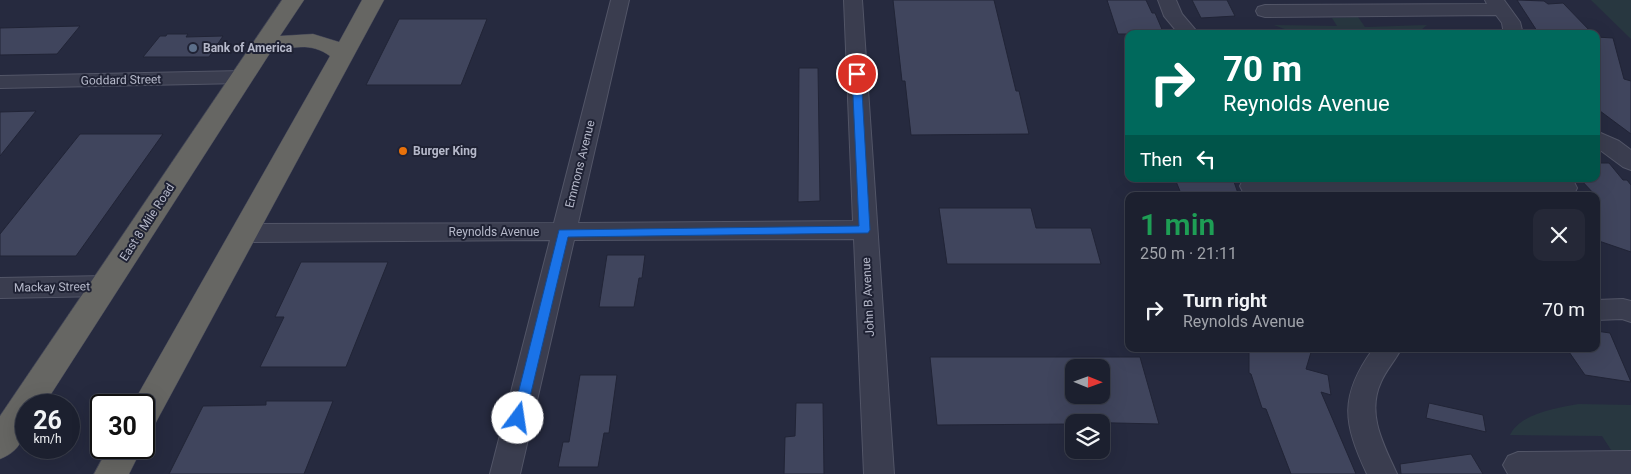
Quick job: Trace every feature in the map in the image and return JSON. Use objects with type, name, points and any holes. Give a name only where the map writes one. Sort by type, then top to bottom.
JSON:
[{"type":"highway","name":"East 8 Mile Road","points":[[0,444],[293,0]]},
{"type":"highway","points":[[155,394],[372,0]]},
{"type":"highway","points":[[262,48],[306,39],[324,42],[333,46],[342,54]]},
{"type":"highway","points":[[111,474],[119,459]]},
{"type":"street","name":"Emmons Avenue","points":[[505,474],[620,0]]},
{"type":"street","name":"John B Avenue","points":[[853,0],[864,230],[879,474]]},
{"type":"street","points":[[1167,0],[1173,16],[1186,30]]},
{"type":"street","points":[[1265,11],[1498,4],[1511,22],[1513,30]]},
{"type":"street","name":"Goddard Street","points":[[0,82],[242,77]]},
{"type":"street","points":[[1600,140],[1611,146],[1631,162]]},
{"type":"street","points":[[1252,187],[1566,188]]},
{"type":"street","name":"Reynolds Avenue","points":[[244,233],[563,233],[864,230]]},
{"type":"street","name":"Mackay Street","points":[[0,288],[105,286]]},
{"type":"street","points":[[1600,310],[1628,309]]},
{"type":"street","points":[[1382,474],[1365,435],[1362,403],[1368,378],[1386,352]]},
{"type":"street","points":[[1518,465],[1631,464]]},
{"type":"shaded area","points":[[1591,0],[1631,0],[1631,39]]},
{"type":"shaded area","points":[[1358,17],[1365,27],[1427,25],[1421,30],[1287,30],[1274,25],[1337,26],[1332,18]]},
{"type":"shaded area","points":[[1579,404],[1631,405],[1631,456],[1615,456],[1602,436],[1510,435],[1522,421],[1550,410]]},
{"type":"building","points":[[893,0],[994,0],[1016,91],[1019,91],[1029,134],[911,135],[905,81],[902,81]]},
{"type":"building","points":[[1107,0],[1146,0],[1152,13],[1155,13],[1162,30],[1125,30],[1125,34],[1118,34]]},
{"type":"building","points":[[1192,0],[1227,0],[1235,16],[1201,18]]},
{"type":"building","points":[[1517,0],[1544,1],[1548,4],[1563,3],[1589,30],[1536,30]]},
{"type":"building","points":[[399,19],[487,19],[461,85],[366,85]]},
{"type":"building","points":[[80,26],[57,54],[0,55],[0,28]]},
{"type":"building","points":[[167,34],[188,34],[186,37],[223,36],[209,57],[143,57],[160,36],[166,36]]},
{"type":"building","points":[[1600,37],[1613,38],[1624,79],[1631,81],[1631,134],[1600,111]]},
{"type":"building","points":[[799,68],[818,68],[820,201],[798,202]]},
{"type":"building","points":[[36,111],[0,156],[0,112]]},
{"type":"building","points":[[80,134],[163,134],[76,256],[0,256],[0,234]]},
{"type":"building","points":[[1600,163],[1609,163],[1623,180],[1627,180],[1631,185],[1631,252],[1600,241],[1600,192],[1592,192],[1583,182],[1600,182]]},
{"type":"building","points":[[1176,182],[1234,182],[1238,192],[1180,192]]},
{"type":"building","points":[[939,208],[1031,208],[1036,228],[1091,228],[1101,264],[947,264]]},
{"type":"building","points":[[607,255],[645,255],[642,278],[639,278],[634,307],[599,307]]},
{"type":"building","points":[[301,262],[388,262],[346,367],[260,367],[284,317],[275,317]]},
{"type":"building","points":[[1600,332],[1610,333],[1631,382],[1585,375],[1569,352],[1600,352]]},
{"type":"building","points":[[1249,352],[1311,352],[1306,369],[1328,375],[1331,395],[1321,392],[1356,474],[1291,474],[1266,409],[1262,408],[1251,374],[1249,373]]},
{"type":"building","points":[[930,357],[1140,357],[1159,424],[1110,423],[1110,414],[1065,414],[1065,424],[937,425]]},
{"type":"building","points":[[580,375],[617,375],[609,433],[604,433],[598,467],[558,467],[563,442],[569,442]]},
{"type":"building","points":[[266,401],[333,401],[304,474],[169,474],[203,406],[266,405]]},
{"type":"building","points":[[796,403],[823,403],[824,474],[784,474],[785,437],[795,436]]},
{"type":"building","points":[[1429,403],[1483,415],[1486,432],[1426,418]]},
{"type":"building","points":[[1471,454],[1483,474],[1401,474],[1400,464]]},
{"type":"place","name":"Bank of America","points":[[193,48]]},
{"type":"place","name":"Burger King","points":[[403,151]]},
{"type":"route","points":[[518,418],[563,233],[864,230],[857,74]]}]
